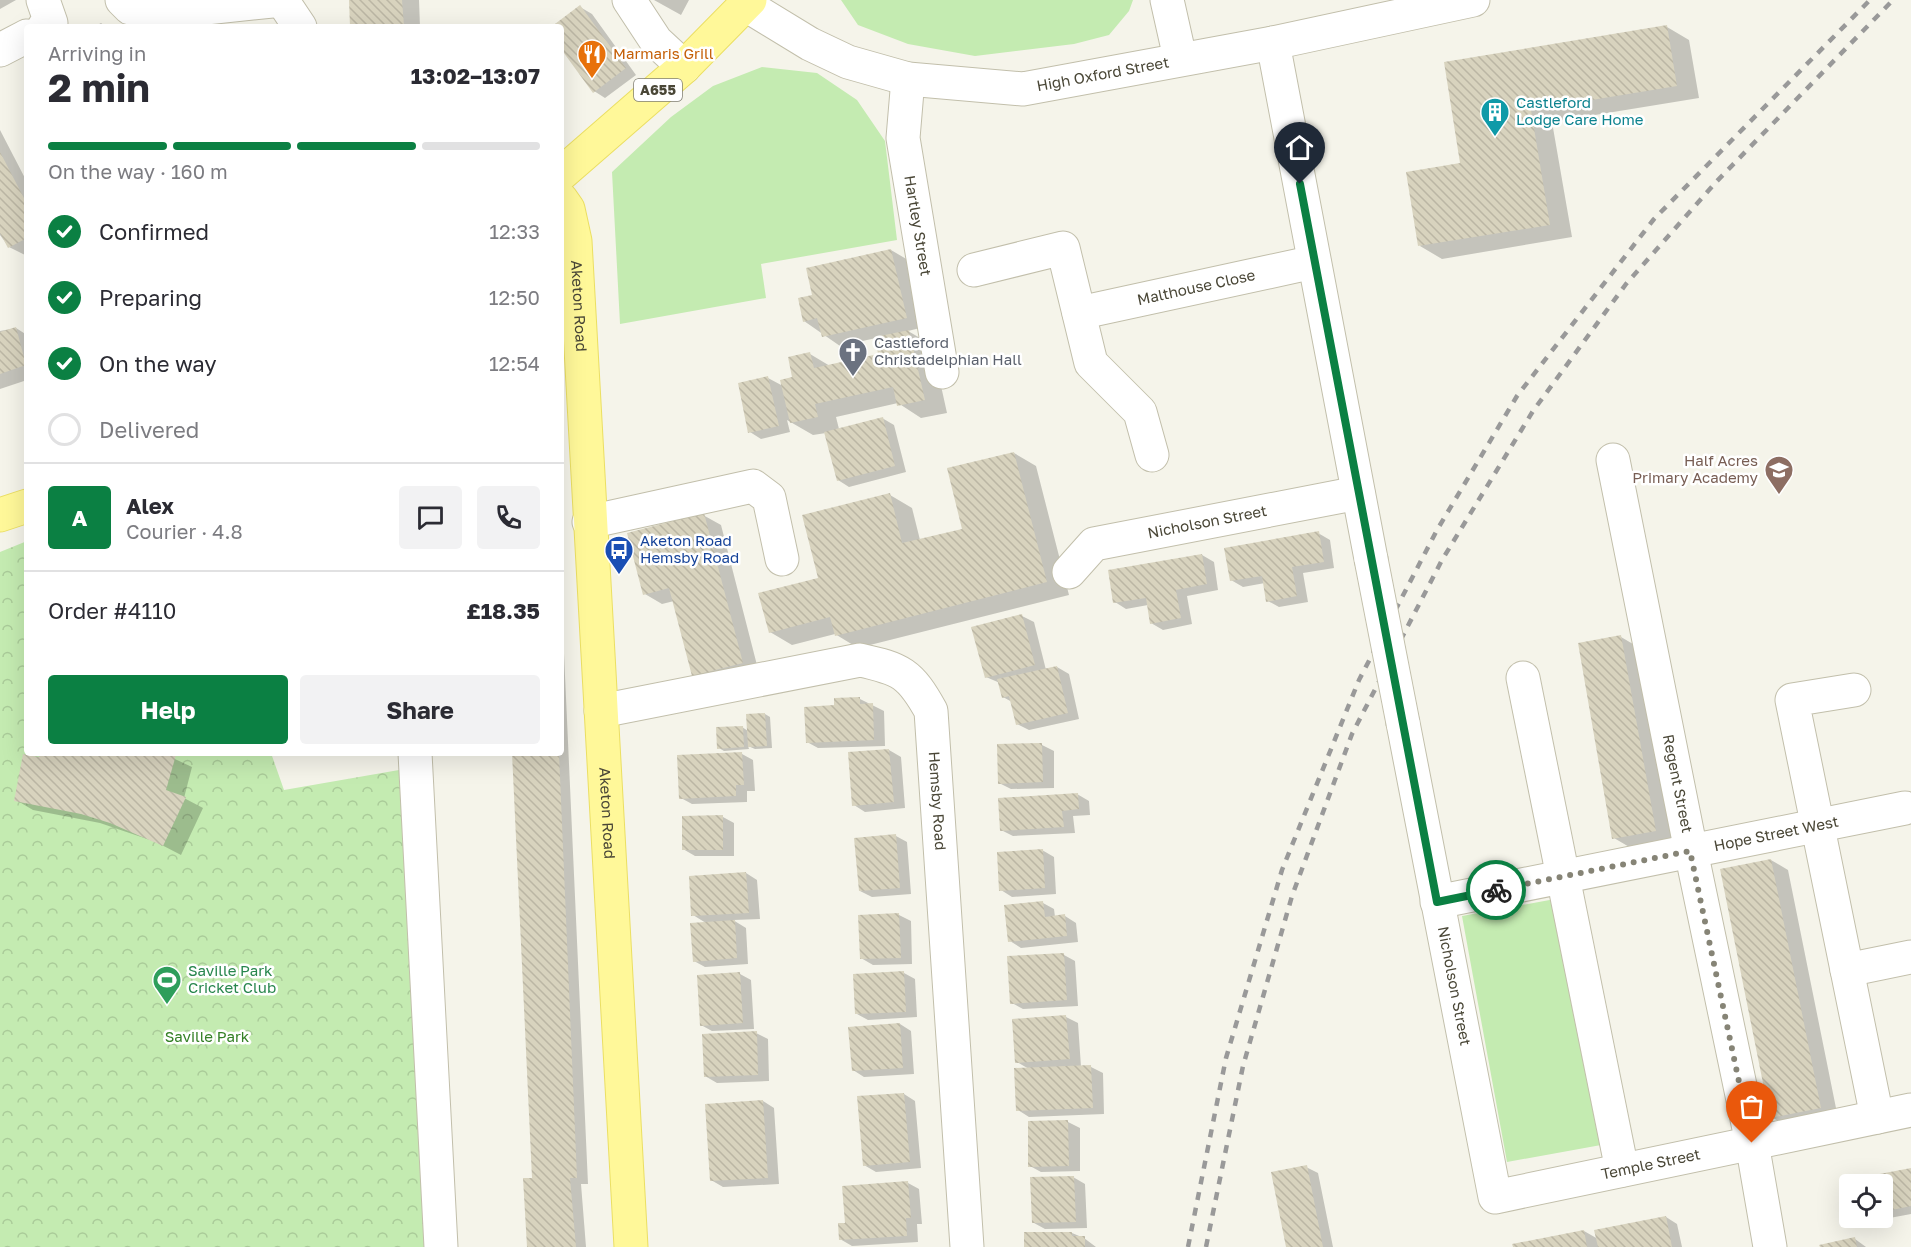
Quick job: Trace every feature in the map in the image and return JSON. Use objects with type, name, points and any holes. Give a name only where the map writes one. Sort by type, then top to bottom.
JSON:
[{"type":"main road","name":"A655","points":[[564,171],[684,67],[748,2]]},
{"type":"main road","name":"Aketon Road","points":[[564,203],[568,209],[575,241],[631,1247]]},
{"type":"main road","name":"Aketon Road","points":[[564,339],[581,379]]},
{"type":"main road","points":[[0,515],[24,507]]},
{"type":"street","points":[[43,0],[51,23],[49,24]]},
{"type":"street","points":[[132,12],[159,13],[282,0],[298,24]]},
{"type":"street","points":[[629,0],[656,41],[684,67]]},
{"type":"street","points":[[1167,0],[1180,58]]},
{"type":"street","name":"High Oxford Street","points":[[748,2],[810,44],[848,62],[908,78],[1023,89],[1180,58],[1273,43],[1473,0]]},
{"type":"street","points":[[0,50],[24,38]]},
{"type":"street","name":"Nicholson Street","points":[[1273,43],[1495,1197]]},
{"type":"street","name":"Hartley Street","points":[[908,78],[903,138],[942,372]]},
{"type":"street","points":[[974,270],[1064,248],[1091,363],[1140,412],[1152,455]]},
{"type":"street","name":"Malthouse Close","points":[[1079,313],[1314,262]]},
{"type":"street","name":"Regent Street","points":[[1613,460],[1690,851],[1752,1143],[1770,1247]]},
{"type":"street","points":[[589,522],[753,486],[769,498],[782,559]]},
{"type":"street","name":"Nicholson Street","points":[[1069,572],[1094,544],[1358,493]]},
{"type":"street","name":"Hemsby Road","points":[[601,711],[860,660],[891,667],[916,683],[931,711],[967,1247]]},
{"type":"street","points":[[1523,678],[1622,1170]]},
{"type":"street","points":[[1854,690],[1792,700],[1877,1117]]},
{"type":"street","points":[[415,756],[441,1247]]},
{"type":"street","name":"Hope Street West","points":[[1437,902],[1905,808]]},
{"type":"street","points":[[1847,970],[1911,957]]},
{"type":"street","name":"Temple Street","points":[[1495,1197],[1911,1110]]},
{"type":"green space","points":[[841,0],[1133,0],[1129,11],[1109,35],[1074,44],[975,56],[908,44],[858,25]]},
{"type":"green space","points":[[762,67],[817,73],[857,100],[885,141],[897,240],[761,264],[766,298],[620,324],[612,172],[671,117],[713,86]]},
{"type":"green space","name":"Saville Park","points":[[24,542],[24,756],[272,756],[284,790],[399,770],[426,1247],[0,1247],[0,552]]},
{"type":"green space","points":[[1555,899],[1601,1145],[1507,1162],[1462,916]]},
{"type":"building","points":[[349,0],[402,0],[404,24],[350,24]]},
{"type":"building","points":[[580,5],[626,68],[593,93],[564,53],[564,24],[555,24]]},
{"type":"building","name":"Castleford Lodge Care Home","points":[[1667,25],[1677,86],[1531,110],[1550,225],[1418,246],[1406,172],[1460,163],[1444,62]]},
{"type":"building","points":[[0,152],[24,198],[24,240],[8,248],[0,233]]},
{"type":"building","points":[[891,249],[907,318],[822,337],[817,318],[803,322],[798,298],[812,295],[806,268]]},
{"type":"building","points":[[16,327],[24,366],[0,374],[0,332]]},
{"type":"building","name":"Castleford Christadelphian Hall","points":[[909,330],[925,400],[897,406],[893,387],[815,404],[818,417],[790,423],[780,380],[792,377],[788,357],[810,352],[814,368],[878,354],[875,337]]},
{"type":"building","points":[[768,376],[779,426],[748,433],[738,383]]},
{"type":"building","points":[[883,417],[895,466],[837,481],[824,432]]},
{"type":"building","points":[[1014,452],[1047,582],[835,636],[830,617],[769,633],[758,593],[818,578],[802,515],[890,493],[902,543],[962,529],[947,468]]},
{"type":"building","points":[[704,513],[743,663],[692,676],[669,588],[643,595],[627,533]]},
{"type":"building","points":[[1319,531],[1324,562],[1292,567],[1297,596],[1266,602],[1262,576],[1230,581],[1224,548]]},
{"type":"building","points":[[1202,554],[1207,584],[1176,590],[1181,618],[1150,624],[1146,598],[1113,603],[1108,570]]},
{"type":"building","points":[[1022,614],[1035,665],[985,678],[971,627]]},
{"type":"building","points":[[1621,635],[1656,831],[1612,839],[1578,643]]},
{"type":"building","points":[[1057,666],[1068,713],[1016,725],[1009,696],[1002,698],[997,679]]},
{"type":"building","points":[[860,697],[860,704],[873,703],[874,740],[806,743],[804,707],[834,705],[834,698]]},
{"type":"building","points":[[765,713],[767,746],[748,747],[746,714]]},
{"type":"building","points":[[743,726],[744,747],[717,749],[716,727]]},
{"type":"building","points":[[1042,743],[1043,782],[998,784],[997,744]]},
{"type":"building","points":[[889,749],[894,802],[852,806],[848,752]]},
{"type":"building","points":[[742,752],[744,785],[736,785],[736,796],[679,799],[677,755]]},
{"type":"building","points":[[23,754],[39,757],[176,756],[166,790],[186,797],[163,846],[110,823],[81,814],[14,801]]},
{"type":"building","points":[[512,756],[559,756],[577,1178],[570,1178],[576,1247],[527,1247],[523,1178],[532,1178]]},
{"type":"building","points":[[1078,793],[1079,809],[1062,811],[1064,827],[1000,831],[998,798]]},
{"type":"building","points":[[723,815],[723,850],[682,850],[682,816]]},
{"type":"building","points":[[896,834],[900,888],[859,891],[854,838]]},
{"type":"building","points":[[1043,849],[1045,888],[999,891],[997,852]]},
{"type":"building","points":[[1771,859],[1821,1108],[1770,1118],[1720,869]]},
{"type":"building","points":[[746,872],[749,913],[691,916],[689,876]]},
{"type":"building","points":[[1043,901],[1045,917],[1065,914],[1067,936],[1008,942],[1004,905]]},
{"type":"building","points":[[899,913],[901,958],[860,959],[858,915]]},
{"type":"building","points":[[735,920],[737,958],[693,962],[690,923]]},
{"type":"building","points":[[1064,953],[1067,1000],[1010,1004],[1007,956]]},
{"type":"building","points":[[904,971],[906,1012],[855,1014],[853,974]]},
{"type":"building","points":[[740,972],[743,1023],[700,1026],[697,975]]},
{"type":"building","points":[[1066,1015],[1070,1059],[1015,1063],[1012,1019]]},
{"type":"building","points":[[900,1023],[903,1068],[852,1071],[848,1027]]},
{"type":"building","points":[[757,1031],[758,1075],[704,1077],[702,1034]]},
{"type":"building","points":[[1091,1065],[1093,1108],[1016,1111],[1014,1068]]},
{"type":"building","points":[[904,1093],[910,1162],[863,1166],[857,1096]]},
{"type":"building","points":[[763,1100],[768,1178],[710,1181],[705,1104]]},
{"type":"building","points":[[1068,1120],[1069,1166],[1028,1167],[1028,1121]]},
{"type":"building","points":[[1307,1165],[1323,1247],[1286,1247],[1271,1172]]},
{"type":"building","points":[[1911,1168],[1911,1206],[1893,1210],[1893,1174],[1880,1174]]},
{"type":"building","points":[[1074,1176],[1076,1222],[1032,1223],[1030,1177]]},
{"type":"building","points":[[908,1181],[911,1218],[906,1218],[907,1236],[839,1240],[838,1223],[845,1223],[842,1186]]},
{"type":"building","points":[[1666,1216],[1672,1247],[1598,1247],[1594,1230]]},
{"type":"building","points":[[1584,1230],[1587,1247],[1513,1247],[1512,1244]]},
{"type":"building","points":[[1024,1232],[1072,1232],[1072,1236],[1085,1236],[1085,1247],[1024,1247]]},
{"type":"building","points":[[1855,1237],[1857,1247],[1820,1247],[1819,1245]]},
{"type":"railway","points":[[1188,1247],[1226,1058],[1282,870],[1359,680],[1437,530],[1517,396],[1654,219],[1870,0]]},
{"type":"railway","points":[[1206,1247],[1243,1066],[1292,896],[1352,734],[1442,560],[1533,411],[1626,284],[1717,181],[1893,0]]},
{"type":"way so far","points":[[1496,890],[1690,851],[1752,1143]]},
{"type":"place","name":"Marmaris Grill","points":[[592,80]]},
{"type":"place","name":"Castleford Lodge Care Home","points":[[1495,138]]},
{"type":"place","name":"Castleford Christadelphian Hall","points":[[853,378]]},
{"type":"place","name":"Half Acres Primary Academy","points":[[1779,496]]},
{"type":"place","name":"Aketon Road Hemsby Road","points":[[619,576]]},
{"type":"place","name":"Saville Park Cricket Club","points":[[167,1006]]},
{"type":"route","points":[[1300,184],[1437,902],[1496,890]]}]
